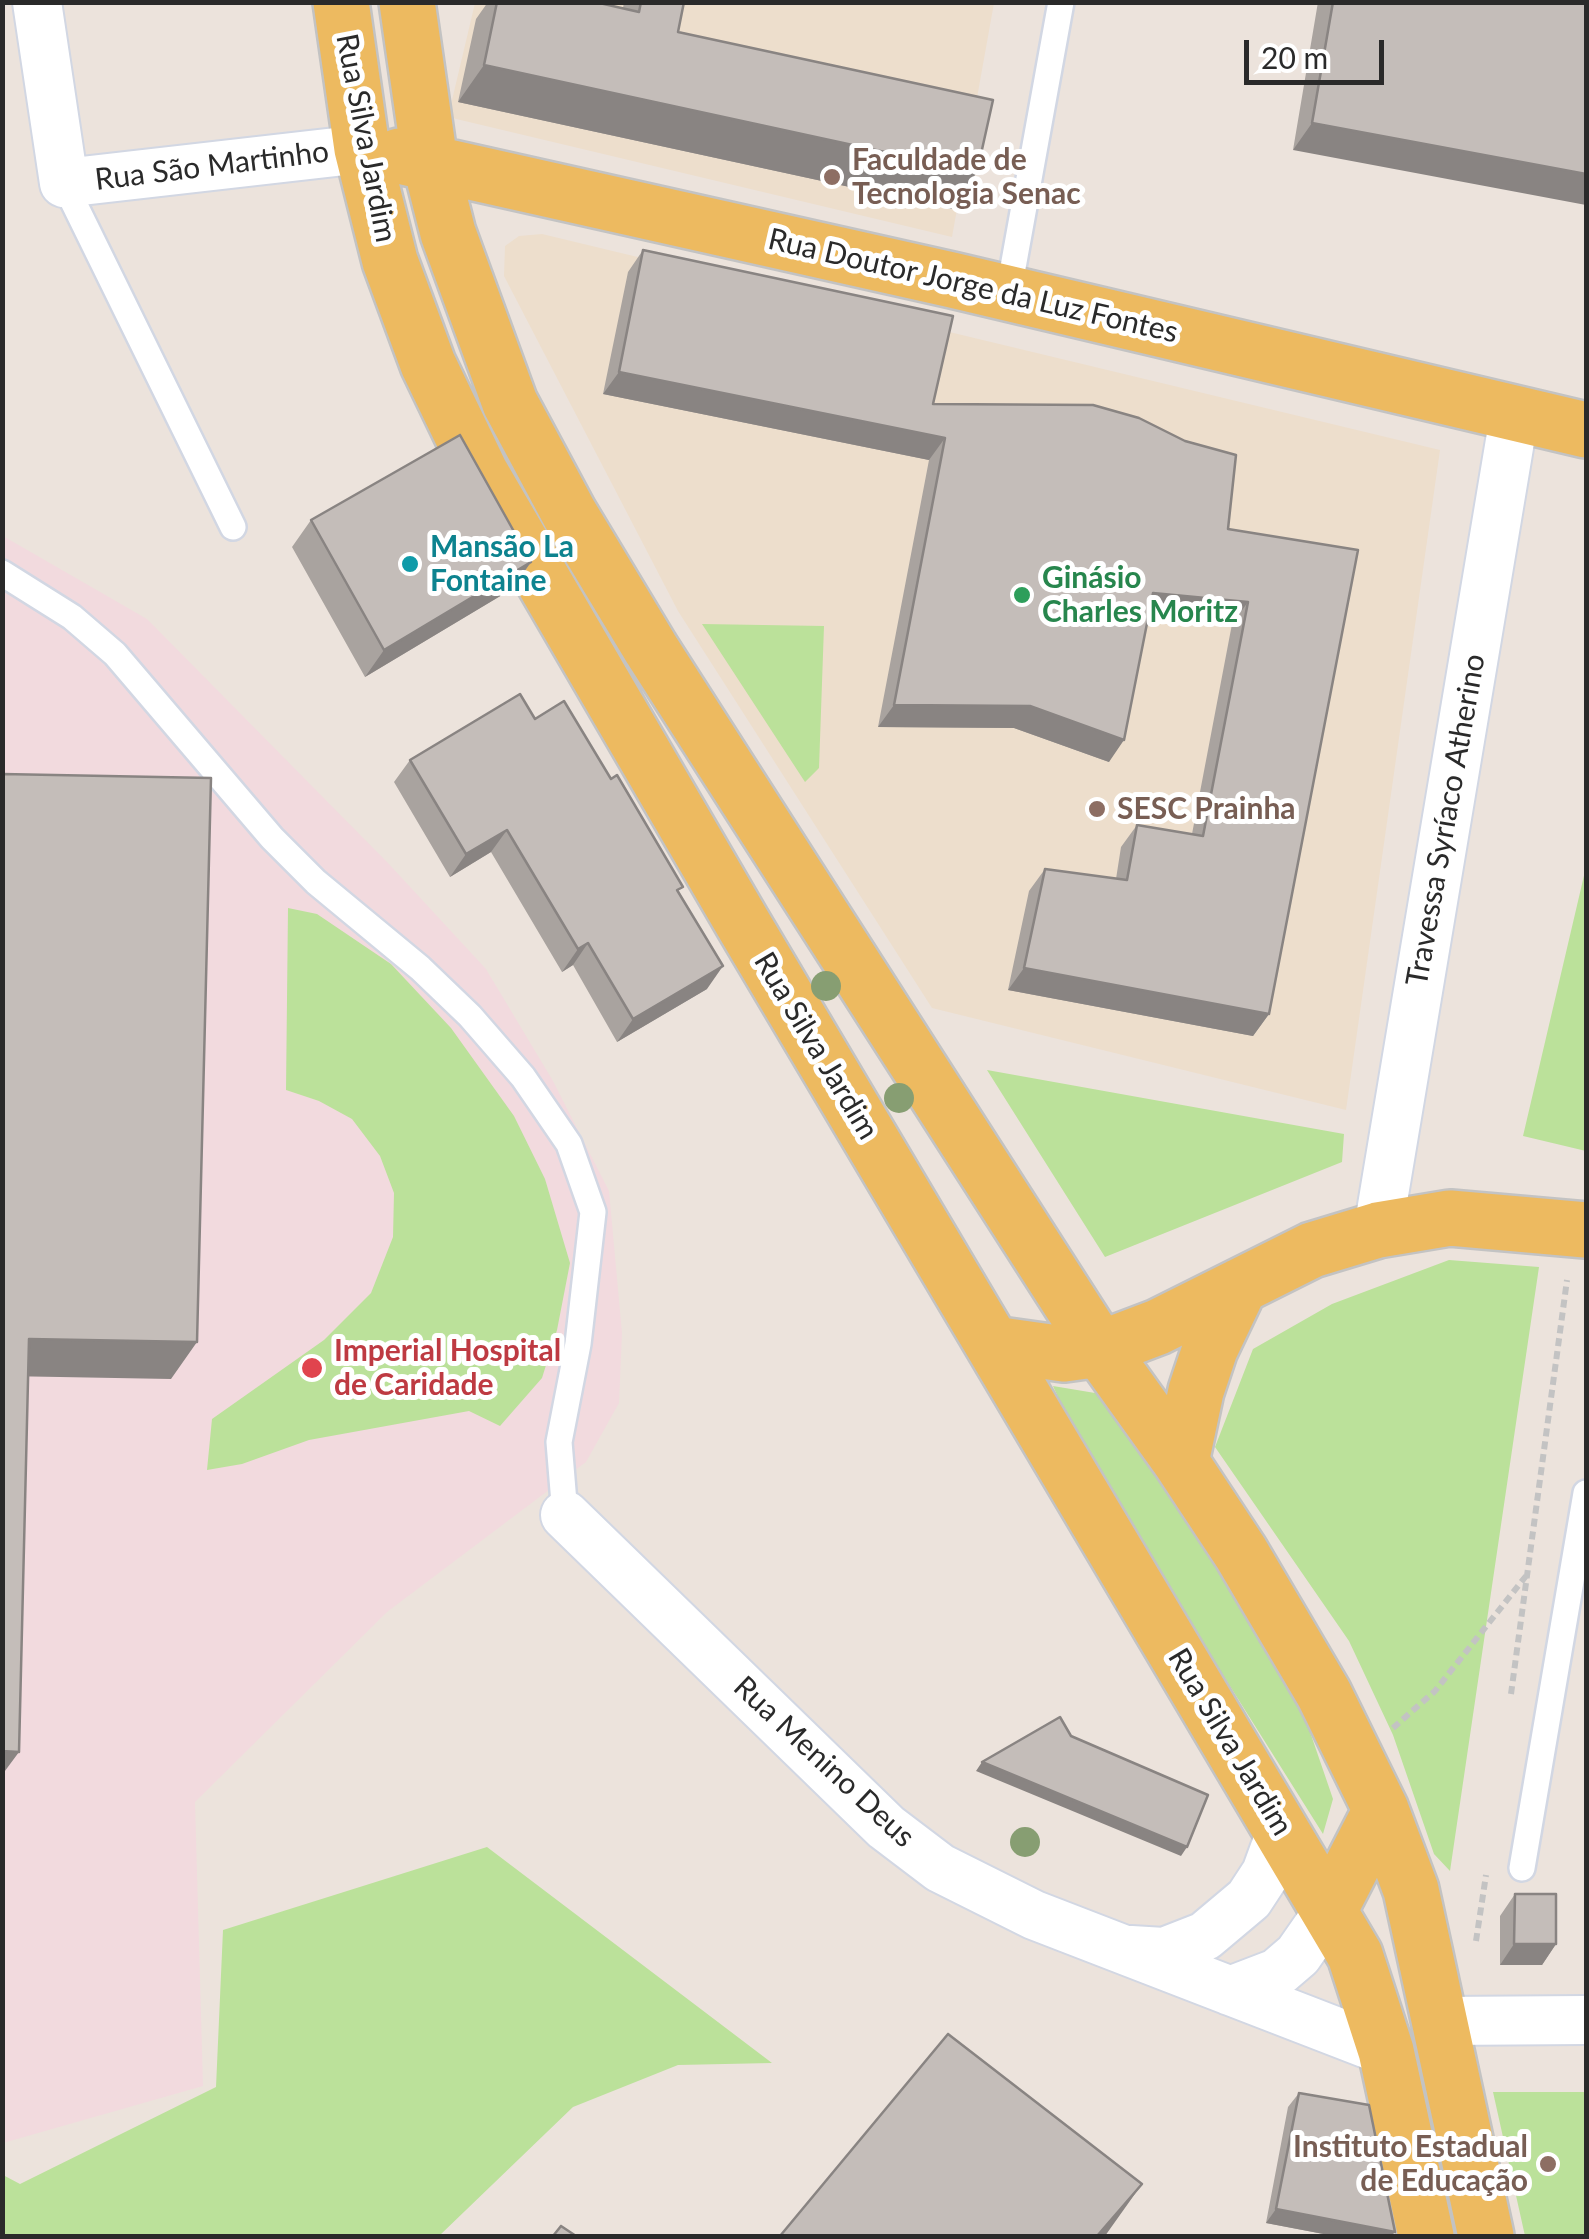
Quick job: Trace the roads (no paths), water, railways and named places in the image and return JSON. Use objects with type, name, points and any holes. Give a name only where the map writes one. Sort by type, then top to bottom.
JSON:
[{"type":"main road","name":"Rua Silva Jardim","points":[[341,2],[362,149],[390,260],[428,364],[480,472],[1356,1956],[1386,2051],[1426,2236]]},
{"type":"main road","name":"Rua Silva Jardim","points":[[407,2],[430,162],[448,233],[510,403],[569,513],[650,649],[1100,1349],[1181,1462],[1271,1601],[1382,1810],[1410,1890],[1466,2021],[1486,2236]]},
{"type":"main road","name":"Rua Doutor Jorge da Luz Fontes","points":[[362,149],[1586,430]]},
{"type":"main road","points":[[993,1344],[1064,1354],[1100,1349],[1158,1327],[1312,1250],[1378,1230],[1450,1218],[1580,1229]]},
{"type":"main road","points":[[1181,1462],[1196,1391],[1210,1349],[1240,1286]]},
{"type":"main road","points":[[1330,1909],[1382,1810]]},
{"type":"street","name":"Rua São Martinho","points":[[37,2],[64,184],[362,149]]},
{"type":"street","name":"Travessa Syríaco Atherino","points":[[1378,1230],[1515,411]]},
{"type":"street","name":"Rua Menino Deus","points":[[566,1515],[886,1827],[940,1868],[1034,1915],[1386,2051]]},
{"type":"street","name":"Rua Menino Deus","points":[[1122,1950],[1164,1952],[1206,1936],[1249,1899],[1266,1872],[1282,1830]]},
{"type":"street","points":[[1230,1991],[1276,1973],[1298,1955],[1330,1909]]},
{"type":"street","points":[[1466,2021],[1586,2020]]},
{"type":"lane","points":[[1008,295],[1061,2]]},
{"type":"lane","points":[[64,184],[233,527]]},
{"type":"lane","points":[[2,573],[72,617],[115,654],[272,838],[316,882],[420,968],[470,1016],[523,1077],[569,1144],[593,1212],[578,1344],[559,1442],[566,1515]]},
{"type":"lane","points":[[1522,1868],[1586,1493]]},
{"type":"place","name":"Faculdade de Tecnologia Senac","points":[[832,177]]},
{"type":"place","name":"Mansão La Fontaine","points":[[410,564]]},
{"type":"place","name":"Ginásio Charles Moritz","points":[[1022,595]]},
{"type":"place","name":"SESC Prainha","points":[[1097,809]]},
{"type":"place","name":"Imperial Hospital de Caridade","points":[[312,1368]]},
{"type":"place","name":"Instituto Estadual de Educação","points":[[1548,2164]]}]
